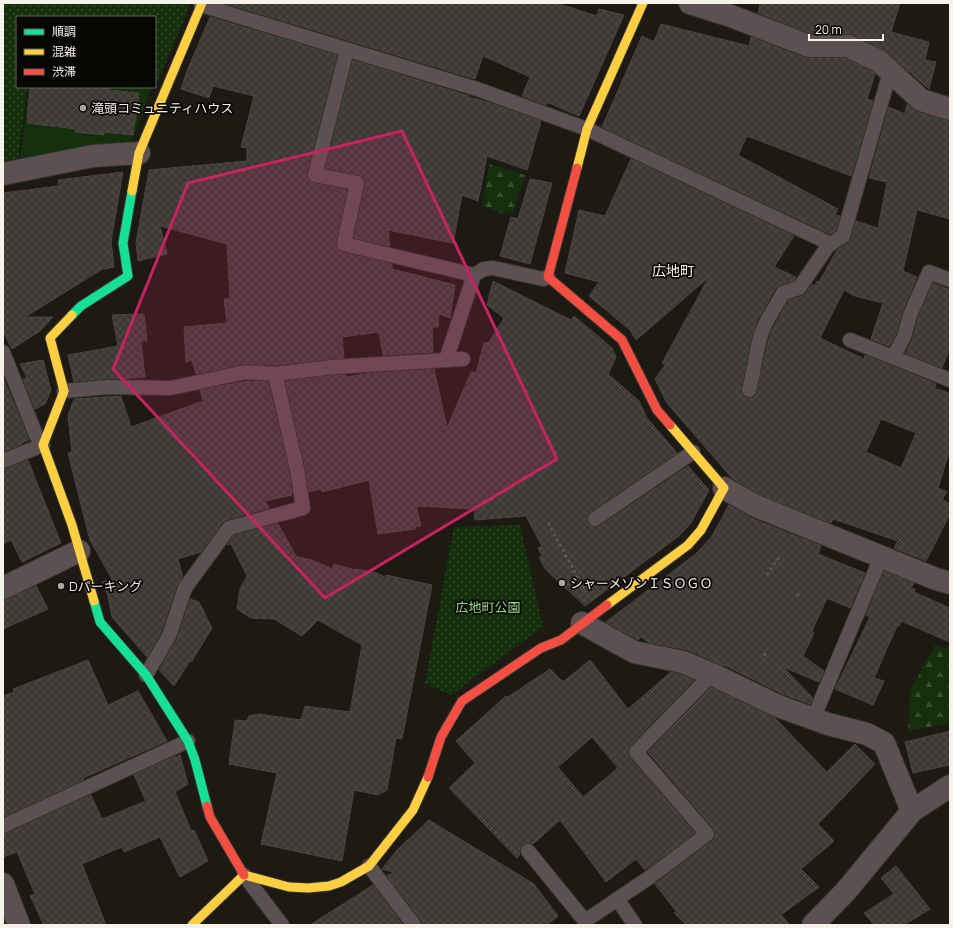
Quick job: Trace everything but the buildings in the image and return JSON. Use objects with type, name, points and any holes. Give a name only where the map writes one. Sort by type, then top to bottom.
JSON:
[{"type":"street","points":[[690,3],[731,16],[809,46],[848,46],[879,61],[921,100],[950,109]]},
{"type":"street","points":[[201,4],[139,153],[123,243],[128,276],[81,306],[50,338],[64,391],[43,445],[72,525],[78,551],[100,622],[146,675],[188,741],[195,760],[210,818],[244,875],[289,887],[308,888],[329,886],[340,882],[369,866],[413,810],[427,780],[441,737],[462,701],[541,648],[561,640],[688,545],[701,530],[724,488]]},
{"type":"street","points":[[638,4],[587,129],[548,277],[622,340],[657,410],[724,488],[756,506],[936,579],[950,583]]},
{"type":"street","points":[[3,174],[93,156],[139,153]]},
{"type":"street","points":[[3,588],[78,551]]},
{"type":"street","points":[[582,623],[634,652],[684,662],[778,706],[828,724],[867,734],[884,743],[912,811]]},
{"type":"street","points":[[813,925],[846,891],[912,811],[950,786]]},
{"type":"street","points":[[192,925],[244,875]]},
{"type":"street","points":[[3,884],[19,925]]},
{"type":"lane","points":[[201,4],[477,89],[587,129],[831,244]]},
{"type":"lane","points":[[347,50],[315,175],[357,183],[344,244],[474,275]]},
{"type":"lane","points":[[749,390],[753,378],[756,357],[763,329],[783,293],[799,288],[828,246],[843,236],[890,72]]},
{"type":"lane","points":[[446,360],[474,275],[484,269],[494,268],[543,279],[548,277]]},
{"type":"lane","points":[[893,357],[904,337],[910,315],[929,272],[950,280]]},
{"type":"lane","points":[[850,340],[950,380]]},
{"type":"lane","points":[[3,352],[8,379],[36,435],[43,445],[3,461]]},
{"type":"lane","points":[[64,391],[108,387],[171,388],[246,372],[275,374],[333,366],[463,359]]},
{"type":"lane","points":[[146,675],[169,636],[185,588],[229,528],[303,508],[298,469],[275,374]]},
{"type":"lane","points":[[595,520],[693,452]]},
{"type":"lane","points":[[813,719],[881,557]]},
{"type":"lane","points":[[528,851],[582,923],[650,877],[707,834],[636,752],[712,674]]},
{"type":"lane","points":[[3,826],[188,741]]},
{"type":"lane","points":[[369,866],[414,925]]},
{"type":"lane","points":[[244,875],[282,925]]},
{"type":"lane","points":[[617,899],[636,925]]},
{"type":"path","points":[[548,523],[588,597]]},
{"type":"path","points":[[767,575],[780,556]]},
{"type":"path","points":[[798,596],[800,592]]},
{"type":"path","points":[[764,656],[767,650]]},
{"type":"highlighted area","points":[[402,131],[557,459],[325,598],[113,369],[188,183]]},
{"type":"green space","points":[[3,3],[191,3],[158,81],[156,81],[156,16],[16,16],[16,88],[27,88],[18,161],[3,163]]},
{"type":"green space","points":[[29,88],[152,88],[130,147],[19,168]]},
{"type":"green space","points":[[490,164],[525,175],[514,211],[504,214],[482,206]]},
{"type":"green space","name":"広地町公園","points":[[520,525],[543,627],[451,695],[425,683],[454,527]]},
{"type":"green space","points":[[935,645],[950,650],[950,723],[908,731],[910,691]]},
{"type":"traffic: fast","points":[[72,315],[81,306],[128,276],[123,243],[132,191]]},
{"type":"traffic: fast","points":[[94,601],[100,622],[146,675],[188,741],[195,760],[207,806]]},
{"type":"traffic: slow","points":[[132,191],[139,153],[202,3]]},
{"type":"traffic: slow","points":[[577,168],[587,129],[643,3]]},
{"type":"traffic: slow","points":[[72,315],[50,338],[64,391],[43,445],[72,525],[94,601]]},
{"type":"traffic: slow","points":[[607,605],[688,545],[701,530],[724,488],[670,425]]},
{"type":"traffic: slow","points":[[192,925],[244,875],[289,887],[308,888],[329,886],[341,882],[369,866],[413,810],[428,777]]},
{"type":"traffic: jam","points":[[577,168],[548,277],[622,340],[657,410],[670,425]]},
{"type":"traffic: jam","points":[[428,777],[441,737],[462,701],[541,648],[561,640],[607,605]]},
{"type":"traffic: jam","points":[[207,806],[210,817],[244,875]]},
{"type":"place","name":"滝頭コミュニティハウス","points":[[83,108]]},
{"type":"place","name":"シャーメゾンＩＳＯＧＯ","points":[[562,583]]},
{"type":"place","name":"Dパーキング","points":[[61,586]]},
{"type":"district","name":"広地町","points":[[673,271]]}]
